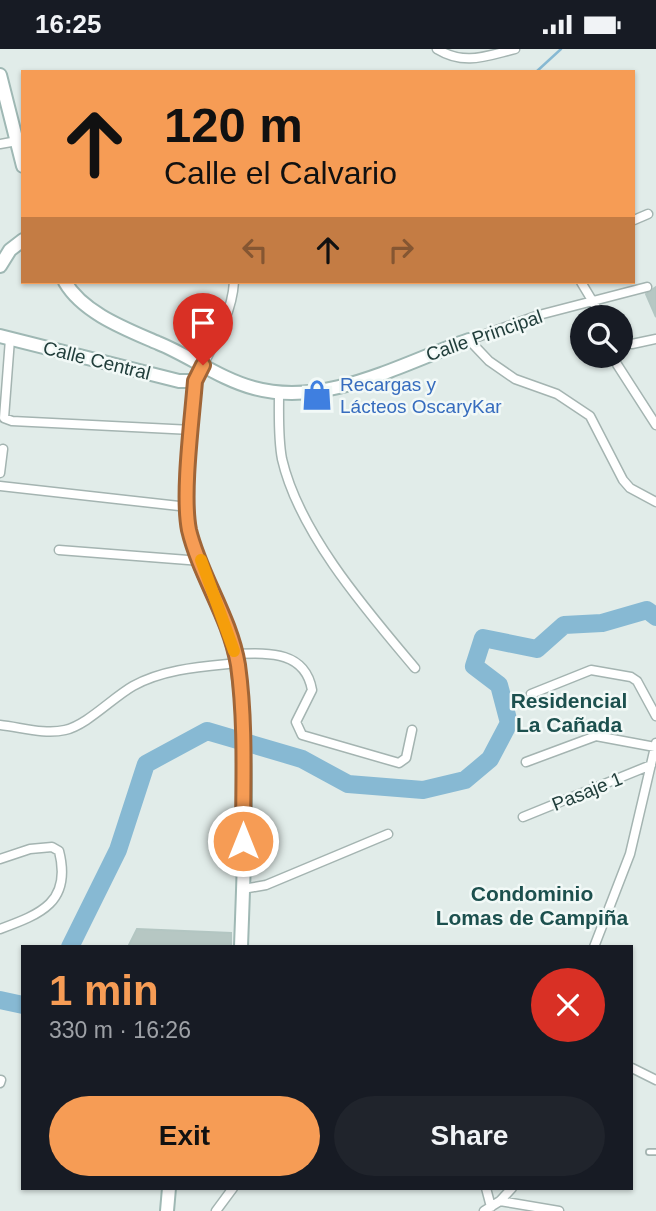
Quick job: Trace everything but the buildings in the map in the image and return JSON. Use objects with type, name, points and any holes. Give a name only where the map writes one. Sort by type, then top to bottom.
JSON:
[{"type":"street","points":[[437,49],[468,61],[515,49]]},
{"type":"street","points":[[0,75],[4,104],[21,158]]},
{"type":"street","points":[[0,144],[17,141]]},
{"type":"street","points":[[635,220],[648,214]]},
{"type":"street","points":[[0,266],[10,250],[21,242]]},
{"type":"street","name":"Calle Principal","points":[[67,284],[86,305],[112,321],[252,388],[279,394],[329,390],[351,384],[469,340],[591,301],[647,287]]},
{"type":"street","points":[[233,284],[232,299],[224,322],[195,381],[188,507],[189,529],[234,660],[242,728],[243,764],[241,945]]},
{"type":"street","points":[[582,284],[594,305]]},
{"type":"street","points":[[5,338],[4,418],[12,421],[192,431]]},
{"type":"street","name":"Calle Central","points":[[5,338],[179,380],[195,381]]},
{"type":"street","points":[[633,344],[656,339]]},
{"type":"street","points":[[469,340],[489,361],[515,379],[557,394],[590,416],[623,480],[630,488],[656,502]]},
{"type":"street","points":[[619,368],[656,425]]},
{"type":"street","points":[[279,394],[282,457],[306,515],[363,605],[415,668]]},
{"type":"street","points":[[0,473],[3,449]]},
{"type":"street","points":[[0,486],[188,507]]},
{"type":"street","points":[[58,550],[201,561]]},
{"type":"street","points":[[0,725],[57,732],[68,730],[81,725],[100,707],[136,685],[184,669],[280,654],[303,669],[312,690],[296,722],[302,735],[399,763],[406,758],[412,730]]},
{"type":"street","points":[[531,694],[591,670],[631,677],[641,686],[656,716]]},
{"type":"street","points":[[526,762],[596,736],[656,745],[630,854],[595,945]]},
{"type":"street","name":"Pasaje 1","points":[[523,817],[651,765]]},
{"type":"street","points":[[243,889],[266,885],[388,834]]},
{"type":"street","points":[[0,859],[44,847],[59,851],[62,861],[58,892],[50,905],[38,915],[0,929]]},
{"type":"street","points":[[633,1068],[656,1080]]},
{"type":"street","points":[[167,1211],[169,1190]]},
{"type":"street","points":[[216,1211],[232,1190]]},
{"type":"street","points":[[486,1190],[487,1209],[510,1190]]},
{"type":"street","points":[[500,1201],[559,1211]]},
{"type":"lane","points":[[649,1152],[656,1152]]},
{"type":"waterway","points":[[538,70],[561,49]]},
{"type":"waterway","points":[[71,945],[118,850],[146,764],[207,731],[302,759],[348,784],[423,790],[465,780],[490,759],[509,723],[499,685],[474,666],[483,638],[537,649],[564,625],[602,623],[647,610],[656,617]]},
{"type":"waterway","points":[[0,1000],[21,1005]]},
{"type":"slow traffic","points":[[201,560],[234,651]]},
{"type":"place","name":"Recargas y Lácteos OscaryKar","points":[[317,395]]},
{"type":"district","name":"Residencial La Cañada","points":[[569,713]]},
{"type":"district","name":"Condominio Lomas de Campiña","points":[[532,906]]},
{"type":"route","points":[[203,365],[195,381],[188,500],[189,529],[231,637],[237,663],[243,746],[243,841]]}]
